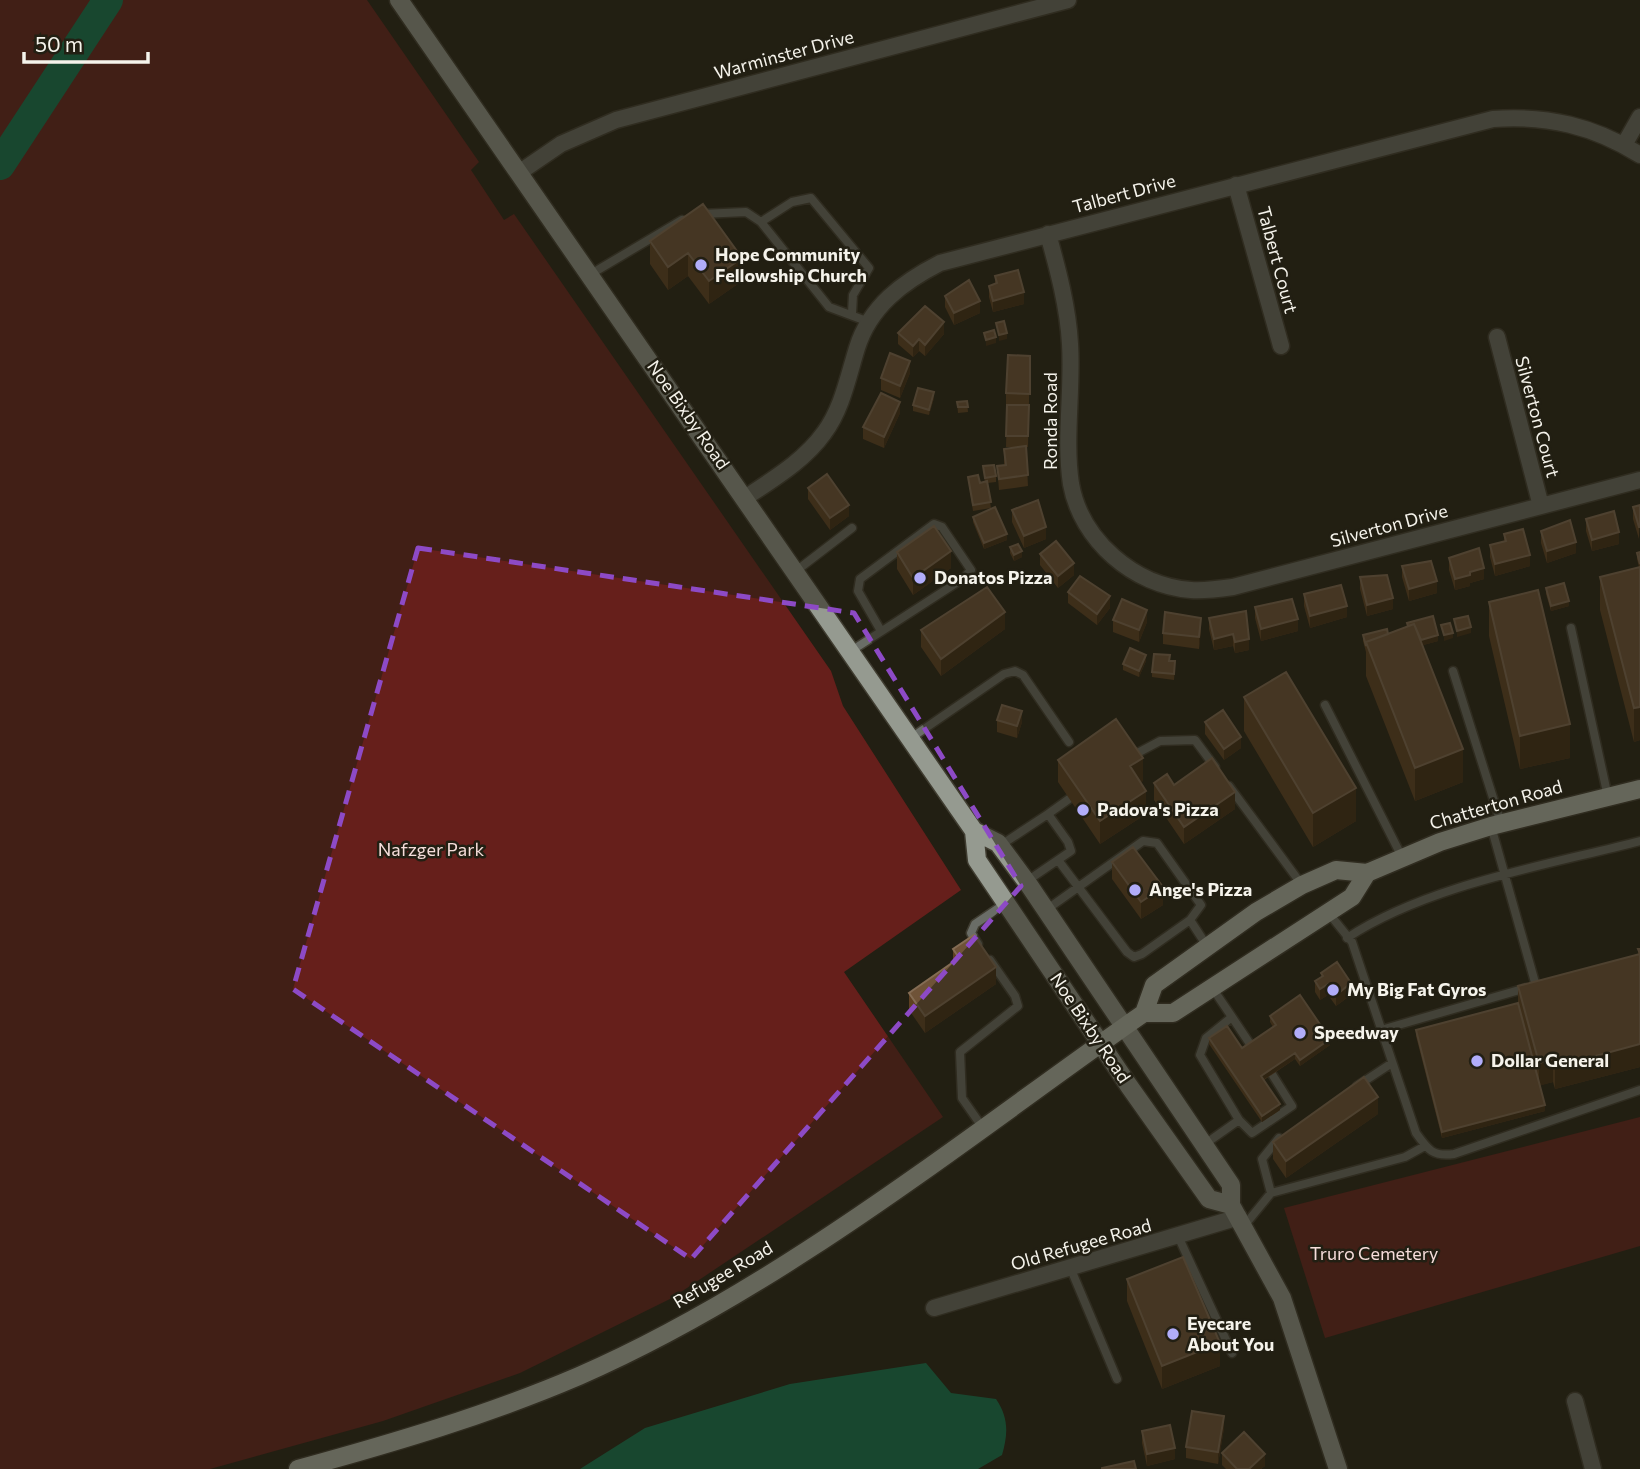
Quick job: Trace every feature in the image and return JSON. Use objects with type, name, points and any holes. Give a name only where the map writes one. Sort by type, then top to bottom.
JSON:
[{"type":"main road","name":"Chatterton Road","points":[[1367,873],[1352,897],[1174,1013],[1144,1013],[1154,985],[1207,946],[1302,885],[1336,870],[1367,873],[1402,857],[1496,825],[1640,789]]},
{"type":"main road","points":[[1124,1027],[1144,1013]]},
{"type":"main road","name":"Refugee Road","points":[[298,1469],[460,1422],[570,1380],[726,1300],[983,1128],[1124,1027]]},
{"type":"street","name":"Noe Bixby Road","points":[[399,0],[974,831],[1000,846],[1027,881],[1205,1144],[1231,1185],[1238,1216],[1282,1298],[1338,1469]]},
{"type":"street","name":"Warminster Drive","points":[[520,172],[561,145],[616,120],[1007,8],[1068,0]]},
{"type":"street","points":[[1624,145],[1640,117]]},
{"type":"street","name":"Talbert Drive","points":[[745,498],[805,455],[825,432],[839,405],[858,345],[869,322],[894,291],[910,278],[940,262],[1493,119],[1554,120],[1597,132],[1640,155]]},
{"type":"street","name":"Talbert Court","points":[[1236,185],[1280,346]]},
{"type":"street","name":"Ronda Road","points":[[1048,234],[1064,300],[1070,343],[1069,454],[1077,505],[1104,549],[1147,578]]},
{"type":"street","name":"Silverton Court","points":[[1497,337],[1541,506]]},
{"type":"street","name":"Silverton Drive","points":[[1147,578],[1189,590],[1233,587],[1640,480]]},
{"type":"street","name":"Noe Bixby Road","points":[[974,831],[977,860],[1100,1044],[1209,1199],[1238,1216]]},
{"type":"street","name":"Old Refugee Road","points":[[934,1308],[1238,1216]]},
{"type":"street","points":[[1575,1401],[1593,1469]]},
{"type":"lane","points":[[761,222],[792,202],[811,198],[869,268],[853,295],[852,313]]},
{"type":"lane","points":[[591,274],[686,218],[701,214],[746,212],[761,222],[829,307],[852,313],[869,322]]},
{"type":"lane","points":[[851,651],[964,578],[971,570],[942,527],[934,524],[860,579],[858,591],[881,631]]},
{"type":"lane","points":[[796,571],[852,528]]},
{"type":"lane","points":[[1571,628],[1608,797]]},
{"type":"lane","points":[[911,738],[1004,674],[1014,671],[1023,675],[1069,743]]},
{"type":"lane","points":[[1452,671],[1496,825],[1505,876],[1536,986]]},
{"type":"lane","points":[[1325,705],[1402,857]]},
{"type":"lane","points":[[1128,758],[1160,741],[1195,740],[1218,771]]},
{"type":"lane","points":[[1226,782],[1302,885]]},
{"type":"lane","points":[[1000,846],[1069,799]]},
{"type":"lane","points":[[1027,881],[1071,851],[1068,842],[1048,814]]},
{"type":"lane","points":[[1046,910],[1078,886],[1143,841],[1157,843],[1201,905],[1190,920],[1134,957],[1127,953],[1078,886],[1058,859]]},
{"type":"lane","points":[[1348,938],[1375,919],[1505,876],[1640,841]]},
{"type":"lane","points":[[983,1128],[962,1098],[960,1052],[1018,1006],[1015,996],[971,933],[975,924],[1006,903]]},
{"type":"lane","points":[[1327,911],[1352,942],[1416,1133],[1425,1146],[1438,1156],[1454,1154],[1640,1090]]},
{"type":"lane","points":[[1190,920],[1207,946]]},
{"type":"lane","points":[[1381,1030],[1547,982]]},
{"type":"lane","points":[[1212,987],[1252,1047]]},
{"type":"lane","points":[[1232,1017],[1206,1038],[1200,1055],[1239,1121],[1252,1133],[1292,1105],[1272,1074]]},
{"type":"lane","points":[[1346,1093],[1392,1063]]},
{"type":"lane","points":[[1205,1144],[1239,1121]]},
{"type":"lane","points":[[1271,1193],[1262,1159],[1267,1150],[1289,1131]]},
{"type":"lane","points":[[1238,1216],[1271,1193],[1405,1157],[1425,1146]]},
{"type":"lane","points":[[1178,1236],[1232,1353]]},
{"type":"lane","points":[[1070,1267],[1117,1379]]},
{"type":"highlighted area","points":[[418,548],[854,613],[1021,886],[691,1259],[293,989]]},
{"type":"green space","name":"Nafzger Park","points":[[0,0],[367,0],[479,162],[471,170],[504,220],[514,214],[831,671],[843,706],[961,890],[844,972],[943,1117],[672,1298],[520,1373],[383,1421],[210,1469],[0,1469]]},
{"type":"green space","name":"Truro Cemetery","points":[[1640,1117],[1640,1246],[1325,1338],[1284,1208]]},
{"type":"shaded area","points":[[926,1363],[951,1393],[996,1399],[1006,1426],[1002,1455],[978,1469],[580,1469],[645,1428],[790,1384]]},
{"type":"building","points":[[703,204],[742,258],[709,281],[688,253],[668,267],[650,241]]},
{"type":"building","points":[[1018,270],[1024,292],[993,301],[989,286],[997,283],[995,276]]},
{"type":"building","points":[[969,280],[980,301],[954,313],[945,296]]},
{"type":"building","points":[[925,306],[944,322],[925,345],[919,339],[913,346],[898,333]]},
{"type":"building","points":[[1004,321],[1007,333],[999,335],[996,323]]},
{"type":"building","points":[[994,330],[996,337],[986,340],[984,333]]},
{"type":"building","points":[[890,353],[910,361],[900,386],[881,378]]},
{"type":"building","points":[[1008,355],[1030,356],[1030,394],[1006,393]]},
{"type":"building","points":[[918,388],[934,392],[929,410],[913,405]]},
{"type":"building","points":[[881,393],[900,402],[884,437],[863,427]]},
{"type":"building","points":[[967,401],[968,407],[958,407],[957,402]]},
{"type":"building","points":[[1007,405],[1029,405],[1028,436],[1006,436]]},
{"type":"building","points":[[1026,446],[1028,475],[999,479],[997,466],[1006,465],[1004,449]]},
{"type":"building","points":[[994,465],[996,476],[985,478],[983,466]]},
{"type":"building","points":[[827,474],[849,505],[830,518],[808,488]]},
{"type":"building","points":[[978,475],[980,483],[987,481],[991,502],[973,505],[968,477]]},
{"type":"building","points":[[1038,500],[1046,527],[1024,536],[1012,510]]},
{"type":"building","points":[[1640,505],[1640,527],[1639,527],[1633,507]]},
{"type":"building","points":[[995,507],[1007,534],[984,543],[973,517]]},
{"type":"building","points":[[1614,511],[1619,532],[1592,540],[1586,519]]},
{"type":"building","points":[[1570,520],[1576,542],[1547,551],[1541,531]]},
{"type":"building","points":[[934,526],[951,551],[913,578],[897,552]]},
{"type":"building","points":[[1523,529],[1530,555],[1495,564],[1490,545],[1506,541],[1504,534]]},
{"type":"building","points":[[1056,541],[1074,563],[1058,576],[1040,554]]},
{"type":"building","points":[[1018,544],[1022,551],[1014,555],[1010,547]]},
{"type":"building","points":[[1479,548],[1484,568],[1455,579],[1449,558]]},
{"type":"building","points":[[1431,561],[1437,581],[1409,589],[1402,566]]},
{"type":"building","points":[[1640,567],[1640,707],[1634,708],[1600,577]]},
{"type":"building","points":[[1387,575],[1393,598],[1367,605],[1360,577]]},
{"type":"building","points":[[1080,576],[1110,596],[1097,614],[1068,592]]},
{"type":"building","points":[[1564,583],[1569,601],[1551,606],[1546,588]]},
{"type":"building","points":[[1341,585],[1347,606],[1310,616],[1304,594]]},
{"type":"building","points":[[987,587],[1005,612],[941,659],[921,630]]},
{"type":"building","points":[[1538,590],[1570,724],[1520,736],[1489,602]]},
{"type":"building","points":[[1122,599],[1147,610],[1139,630],[1113,620]]},
{"type":"building","points":[[1292,599],[1298,619],[1261,629],[1255,607]]},
{"type":"building","points":[[1246,611],[1249,639],[1235,642],[1233,634],[1214,639],[1209,618]]},
{"type":"building","points":[[1165,612],[1201,618],[1199,637],[1163,633]]},
{"type":"building","points":[[1433,616],[1438,635],[1421,640],[1414,624],[1408,626],[1407,623]]},
{"type":"building","points":[[1468,616],[1471,627],[1457,631],[1454,619]]},
{"type":"building","points":[[1450,623],[1453,633],[1444,635],[1441,625]]},
{"type":"building","points":[[1414,624],[1463,749],[1415,768],[1366,642]]},
{"type":"building","points":[[1387,629],[1388,634],[1366,642],[1366,646],[1363,635]]},
{"type":"building","points":[[1130,648],[1146,655],[1139,671],[1123,664]]},
{"type":"building","points":[[1154,654],[1170,655],[1169,661],[1175,661],[1174,674],[1152,672]]},
{"type":"building","points":[[1286,672],[1356,788],[1313,813],[1244,697]]},
{"type":"building","points":[[1002,705],[1022,711],[1017,726],[997,720]]},
{"type":"building","points":[[1223,710],[1241,737],[1224,749],[1205,722]]},
{"type":"building","points":[[1116,719],[1143,758],[1130,766],[1146,791],[1100,821],[1058,760]]},
{"type":"building","points":[[1212,758],[1235,792],[1184,827],[1154,783],[1167,774],[1174,785]]},
{"type":"building","points":[[1133,847],[1163,887],[1141,902],[1112,862]]},
{"type":"building","points":[[974,935],[996,967],[925,1016],[909,993],[959,958],[953,949]]},
{"type":"building","points":[[1640,954],[1640,1044],[1555,1067],[1553,1059],[1539,1063],[1518,986]]},
{"type":"building","points":[[1337,962],[1351,983],[1336,995],[1328,984],[1320,989],[1315,981],[1323,976],[1321,973]]},
{"type":"building","points":[[1300,995],[1330,1039],[1300,1060],[1295,1053],[1261,1076],[1280,1104],[1262,1116],[1209,1038],[1227,1026],[1242,1048],[1276,1025],[1270,1016]]},
{"type":"building","name":"Dollar General","points":[[1518,1003],[1545,1105],[1442,1132],[1416,1030]]},
{"type":"building","points":[[1364,1077],[1378,1097],[1286,1161],[1273,1142]]},
{"type":"building","name":"Eyecare About You","points":[[1183,1257],[1220,1343],[1162,1366],[1127,1279]]},
{"type":"building","points":[[1192,1411],[1224,1416],[1218,1452],[1186,1447]]},
{"type":"building","points":[[1170,1425],[1175,1448],[1147,1454],[1142,1431]]},
{"type":"building","points":[[1244,1432],[1265,1454],[1249,1469],[1237,1469],[1222,1453]]},
{"type":"building","points":[[1134,1461],[1136,1469],[1102,1469],[1102,1468]]},
{"type":"waterway","points":[[0,165],[108,0]]},
{"type":"place","name":"Hope Community Fellowship Church","points":[[701,265]]},
{"type":"place","name":"Donatos Pizza","points":[[920,578]]},
{"type":"place","name":"Padova's Pizza","points":[[1083,810]]},
{"type":"place","name":"Ange's Pizza","points":[[1135,890]]},
{"type":"place","name":"My Big Fat Gyros","points":[[1333,990]]},
{"type":"place","name":"Speedway","points":[[1300,1033]]},
{"type":"place","name":"Dollar General","points":[[1477,1061]]},
{"type":"place","name":"Eyecare About You","points":[[1173,1334]]}]
